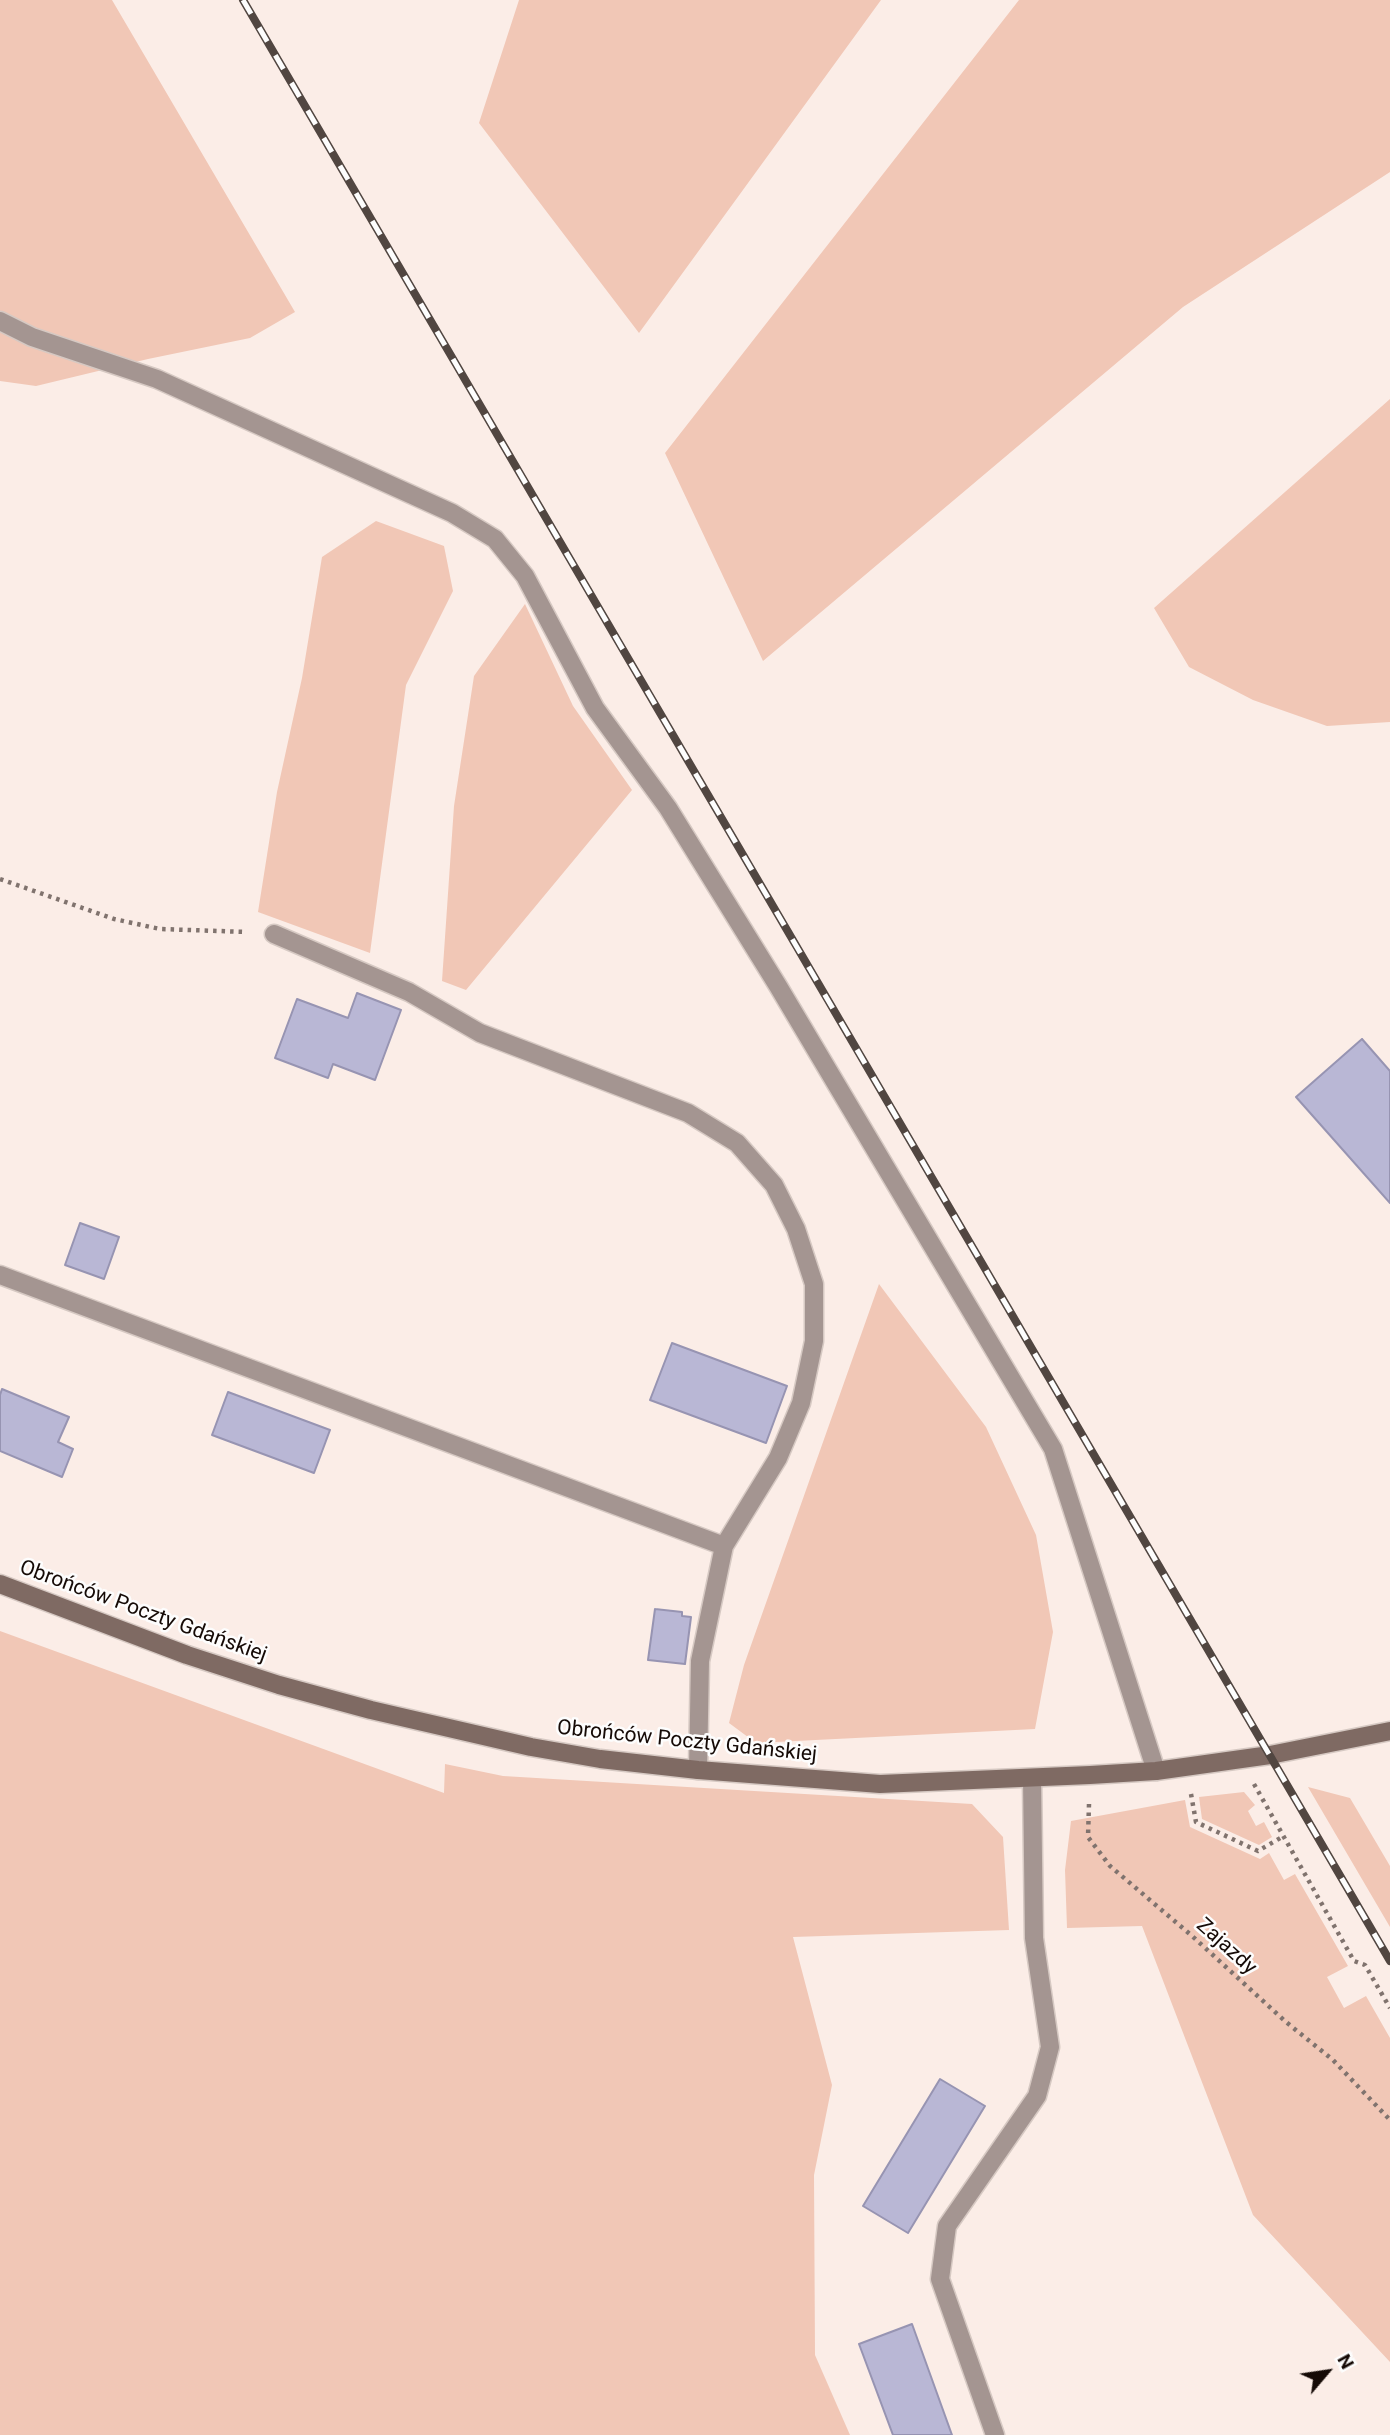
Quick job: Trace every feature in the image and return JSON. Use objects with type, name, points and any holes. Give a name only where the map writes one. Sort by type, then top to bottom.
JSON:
[{"type":"main road","name":"Obrońców Poczty Gdańskiej","points":[[0,1584],[187,1655],[279,1685],[371,1710],[531,1747],[600,1759],[698,1770],[880,1784],[1090,1775],[1156,1771],[1270,1755],[1390,1731]]},
{"type":"lane","points":[[0,321],[32,337],[157,379],[452,513],[495,538],[525,576],[595,708],[668,808],[778,986],[1053,1449],[1156,1771]]},
{"type":"lane","points":[[274,934],[410,992],[480,1033],[688,1113],[737,1143],[774,1185],[796,1229],[814,1284],[814,1341],[801,1403],[778,1458],[724,1546],[700,1661],[698,1770]]},
{"type":"lane","points":[[0,1275],[724,1546]]},
{"type":"lane","points":[[995,2435],[940,2279],[947,2226],[1037,2096],[1050,2047],[1034,1938],[1032,1778]]},
{"type":"path","points":[[0,879],[114,919],[160,929],[274,934]]},
{"type":"path","name":"Zajazdy","points":[[1090,1775],[1088,1837],[1110,1866],[1286,2022],[1333,2060],[1390,2120]]},
{"type":"path","points":[[1253,1783],[1354,1961],[1365,1965],[1390,2008]]},
{"type":"path","points":[[1190,1791],[1196,1822],[1258,1851],[1282,1837]]},
{"type":"shaded area","points":[[0,0],[112,0],[295,312],[250,338],[36,386],[0,381]]},
{"type":"shaded area","points":[[519,0],[881,0],[639,333],[479,123]]},
{"type":"shaded area","points":[[1019,0],[1390,0],[1390,172],[1183,307],[763,661],[665,453]]},
{"type":"shaded area","points":[[1390,399],[1390,722],[1327,726],[1253,700],[1189,667],[1154,608]]},
{"type":"shaded area","points":[[376,521],[444,546],[453,591],[406,685],[370,953],[258,912],[277,792],[302,678],[322,557]]},
{"type":"shaded area","points":[[525,604],[573,706],[632,790],[466,990],[442,981],[454,806],[474,676]]},
{"type":"shaded area","points":[[879,1284],[986,1427],[1036,1535],[1053,1632],[1035,1729],[756,1743],[729,1723],[744,1665]]},
{"type":"shaded area","points":[[0,1631],[444,1793],[445,1764],[503,1776],[972,1804],[1003,1837],[1009,1930],[793,1937],[832,2085],[814,2175],[815,2355],[850,2435],[0,2435]]},
{"type":"shaded area","points":[[1308,1787],[1350,1798],[1390,1866],[1390,1927]]},
{"type":"shaded area","points":[[1244,1792],[1255,1805],[1248,1811],[1256,1826],[1264,1822],[1272,1837],[1259,1845],[1202,1819],[1199,1797]]},
{"type":"shaded area","points":[[1185,1800],[1190,1827],[1260,1859],[1269,1853],[1284,1880],[1295,1874],[1348,1966],[1327,1977],[1344,2008],[1366,1996],[1390,2038],[1390,2362],[1253,2215],[1142,1926],[1067,1928],[1065,1870],[1071,1821]]},
{"type":"building","points":[[357,993],[401,1010],[375,1080],[333,1064],[328,1078],[275,1058],[297,999],[348,1018]]},
{"type":"building","points":[[1362,1039],[1390,1071],[1390,1203],[1296,1097]]},
{"type":"building","points":[[80,1223],[119,1237],[104,1279],[65,1265]]},
{"type":"building","points":[[672,1343],[787,1386],[766,1443],[650,1400]]},
{"type":"building","points":[[2,1389],[69,1417],[58,1442],[73,1449],[62,1477],[0,1451]]},
{"type":"building","points":[[228,1392],[330,1430],[314,1473],[212,1435]]},
{"type":"building","points":[[655,1609],[682,1612],[682,1616],[691,1617],[685,1664],[648,1660]]},
{"type":"building","points":[[940,2079],[985,2106],[908,2233],[863,2206]]},
{"type":"building","points":[[912,2324],[952,2435],[893,2435],[859,2344]]},
{"type":"railway","points":[[243,0],[1390,1961]]}]
